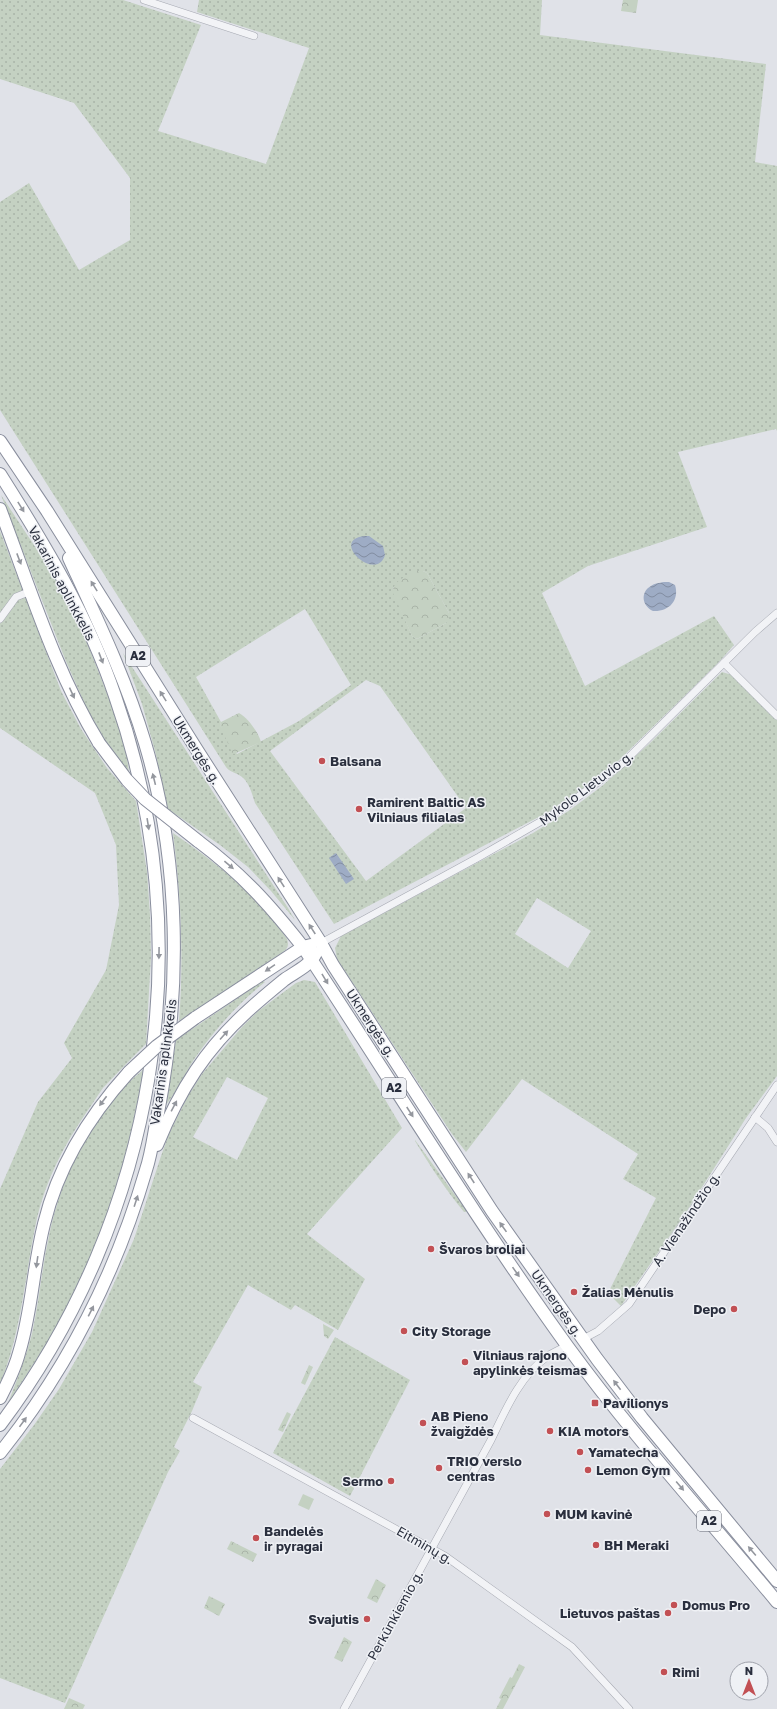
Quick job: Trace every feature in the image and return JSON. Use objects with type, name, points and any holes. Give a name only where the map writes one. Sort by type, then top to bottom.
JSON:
[{"type":"highway","name":"Ukmergės g.","points":[[0,441],[47,511],[193,744],[321,943],[333,965],[492,1211],[583,1339],[642,1418],[777,1581]]},
{"type":"highway","name":"Vakarinis aplinkkelis","points":[[0,474],[42,541],[69,589],[99,653],[115,695],[134,758],[146,812],[156,885],[159,946],[155,1033],[148,1086],[138,1131],[117,1204],[97,1258],[59,1336],[16,1404],[0,1424]]},
{"type":"highway","name":"A2","points":[[0,509],[70,690],[84,719],[99,743],[122,774],[145,799],[236,871],[271,906],[303,946]]},
{"type":"highway","name":"Vakarinis aplinkkelis","points":[[0,1453],[36,1404],[57,1372],[98,1297],[125,1234],[147,1168],[163,1086],[172,1014],[174,979],[172,901],[165,831],[146,746],[134,708],[108,641],[47,511]]},
{"type":"highway","points":[[0,1398],[10,1379],[19,1354],[27,1322],[44,1224],[61,1174],[71,1152],[94,1113],[129,1072],[157,1046],[195,1018],[303,946],[321,943]]},
{"type":"highway","points":[[147,1168],[171,1111],[184,1087],[203,1059],[233,1025],[251,1008],[312,960],[321,943]]},
{"type":"highway","name":"Ukmergės g.","points":[[303,946],[485,1229],[568,1346],[619,1412],[777,1602]]},
{"type":"highway","points":[[568,1346],[583,1339]]},
{"type":"street","points":[[144,0],[254,36]]},
{"type":"street","points":[[0,619],[16,597],[31,591]]},
{"type":"street","name":"Mykolo Lietuvio g.","points":[[321,943],[513,838],[559,811],[622,764],[754,632],[777,613]]},
{"type":"street","points":[[724,663],[777,716]]},
{"type":"street","name":"A. Vienažindžio g.","points":[[583,1339],[598,1331],[629,1304],[777,1085]]},
{"type":"street","points":[[755,1117],[768,1128],[777,1142]]},
{"type":"street","name":"Perkūnkiemio g.","points":[[344,1709],[511,1400],[522,1383],[544,1359],[568,1346]]},
{"type":"street","name":"Eitminų g.","points":[[193,1418],[432,1548],[572,1646],[629,1709]]},
{"type":"green space","points":[[0,0],[123,0],[201,25],[158,131],[266,164],[309,48],[197,12],[199,0],[542,0],[540,35],[766,64],[755,162],[777,166],[777,431],[776,429],[678,452],[707,527],[588,566],[542,593],[585,686],[714,616],[734,645],[717,664],[616,763],[558,807],[334,924],[255,803],[250,788],[245,780],[226,767],[0,410],[0,202],[29,183],[79,270],[130,240],[130,178],[74,103],[0,79]],"holes":[[[423,571],[427,573],[449,613],[446,623],[417,639],[412,636],[393,588]],[[305,609],[351,685],[299,721],[237,754],[220,725],[221,722],[196,677]],[[366,680],[380,686],[466,808],[366,881],[270,751]]]},
{"type":"green space","points":[[623,0],[638,0],[636,13],[621,11]]},
{"type":"green space","points":[[1,495],[49,568],[80,625],[112,706],[126,751],[129,772],[105,740],[86,707],[65,659]]},
{"type":"green space","points":[[0,531],[61,691],[81,729],[107,768],[136,801],[147,872],[151,957],[146,1044],[103,1088],[63,1150],[45,1190],[37,1218],[18,1323],[0,1384],[0,1189],[38,1102],[72,1058],[64,1043],[106,970],[119,905],[116,845],[95,793],[0,728]]},
{"type":"green space","points":[[417,571],[427,573],[449,613],[449,618],[446,623],[417,639],[412,636],[393,593],[393,589],[398,582]]},
{"type":"green space","points":[[123,653],[295,920],[271,891],[248,867],[220,845],[168,809],[155,751],[142,704]]},
{"type":"green space","points":[[722,672],[732,675],[777,719],[777,1076],[746,1118],[685,1214],[621,1306],[608,1293],[656,1198],[623,1179],[638,1154],[522,1079],[466,1152],[452,1134],[337,959],[335,948],[341,936],[533,833],[570,810],[602,786],[649,744]],"holes":[[[537,898],[591,931],[568,968],[515,934]]]},
{"type":"green space","points":[[239,713],[246,718],[258,734],[261,742],[234,754],[232,753],[220,725],[221,722]]},
{"type":"green space","points":[[173,833],[210,860],[246,890],[272,918],[287,939],[288,943],[287,948],[283,952],[179,1021],[181,997],[181,927]]},
{"type":"green space","points":[[304,980],[315,982],[402,1128],[307,1234],[365,1279],[338,1330],[295,1305],[291,1310],[248,1285],[193,1382],[202,1387],[174,1447],[180,1451],[168,1472],[65,1703],[0,1678],[0,1469],[34,1425],[59,1389],[92,1332],[134,1239],[169,1134],[188,1096],[202,1074],[242,1027],[257,1012],[296,983]],"holes":[[[227,1077],[268,1098],[237,1160],[193,1137]]]},
{"type":"green space","points":[[263,981],[265,982],[227,1017],[211,1037],[195,1058],[166,1105],[176,1040]]},
{"type":"green space","points":[[143,1070],[138,1101],[123,1162],[93,1250],[67,1307],[39,1355],[8,1403],[32,1334],[49,1236],[62,1190],[71,1167],[82,1145],[109,1104],[125,1086]]},
{"type":"green space","points":[[415,1140],[466,1212],[464,1212],[426,1160]]},
{"type":"green space","points":[[323,1324],[334,1330],[328,1339],[324,1336]]},
{"type":"green space","points":[[335,1337],[410,1380],[350,1496],[273,1453]]},
{"type":"green space","points":[[309,1365],[313,1367],[305,1385],[301,1383]]},
{"type":"green space","points":[[287,1412],[291,1414],[283,1432],[278,1430]]},
{"type":"green space","points":[[303,1494],[314,1499],[309,1510],[298,1505]]},
{"type":"green space","points":[[231,1541],[257,1554],[253,1562],[227,1549]]},
{"type":"green space","points":[[376,1579],[386,1585],[377,1603],[367,1598]]},
{"type":"green space","points":[[209,1596],[225,1604],[219,1616],[204,1608]]},
{"type":"green space","points":[[344,1637],[352,1642],[342,1662],[334,1658]]},
{"type":"green space","points":[[519,1664],[525,1667],[503,1709],[496,1709],[501,1699],[499,1698]]},
{"type":"green space","points":[[69,1698],[85,1705],[83,1709],[64,1709]]},
{"type":"water","points":[[369,536],[383,546],[385,555],[380,563],[373,565],[365,563],[358,558],[353,551],[351,544],[355,539]]},
{"type":"water","points":[[669,582],[675,585],[676,596],[672,604],[668,607],[663,610],[653,611],[646,606],[644,599],[645,592],[653,585]]},
{"type":"water","points":[[336,853],[354,879],[346,884],[329,858]]},
{"type":"place","name":"Balsana","points":[[322,761]]},
{"type":"place","name":"Ramirent Baltic AS Vilniaus filialas","points":[[359,809]]},
{"type":"place","name":"Švaros broliai","points":[[431,1249]]},
{"type":"place","name":"Žalias Mėnulis","points":[[574,1292]]},
{"type":"place","name":"Depo","points":[[734,1309]]},
{"type":"place","name":"City Storage","points":[[404,1331]]},
{"type":"place","name":"Vilniaus rajono apylinkės teismas","points":[[465,1362]]},
{"type":"place","name":"Pavilionys","points":[[595,1403]]},
{"type":"place","name":"AB Pieno žvaigždės","points":[[423,1423]]},
{"type":"place","name":"KIA motors","points":[[550,1431]]},
{"type":"place","name":"Yamatecha","points":[[580,1452]]},
{"type":"place","name":"TRIO verslo centras","points":[[439,1468]]},
{"type":"place","name":"Lemon Gym","points":[[588,1470]]},
{"type":"place","name":"Sermo","points":[[391,1481]]},
{"type":"place","name":"MUM kavinė","points":[[547,1514]]},
{"type":"place","name":"Bandelės ir pyragai","points":[[256,1538]]},
{"type":"place","name":"BH Meraki","points":[[596,1545]]},
{"type":"place","name":"Domus Pro","points":[[674,1605]]},
{"type":"place","name":"Lietuvos paštas","points":[[668,1613]]},
{"type":"place","name":"Svajutis","points":[[367,1619]]},
{"type":"place","name":"Rimi","points":[[664,1672]]}]
